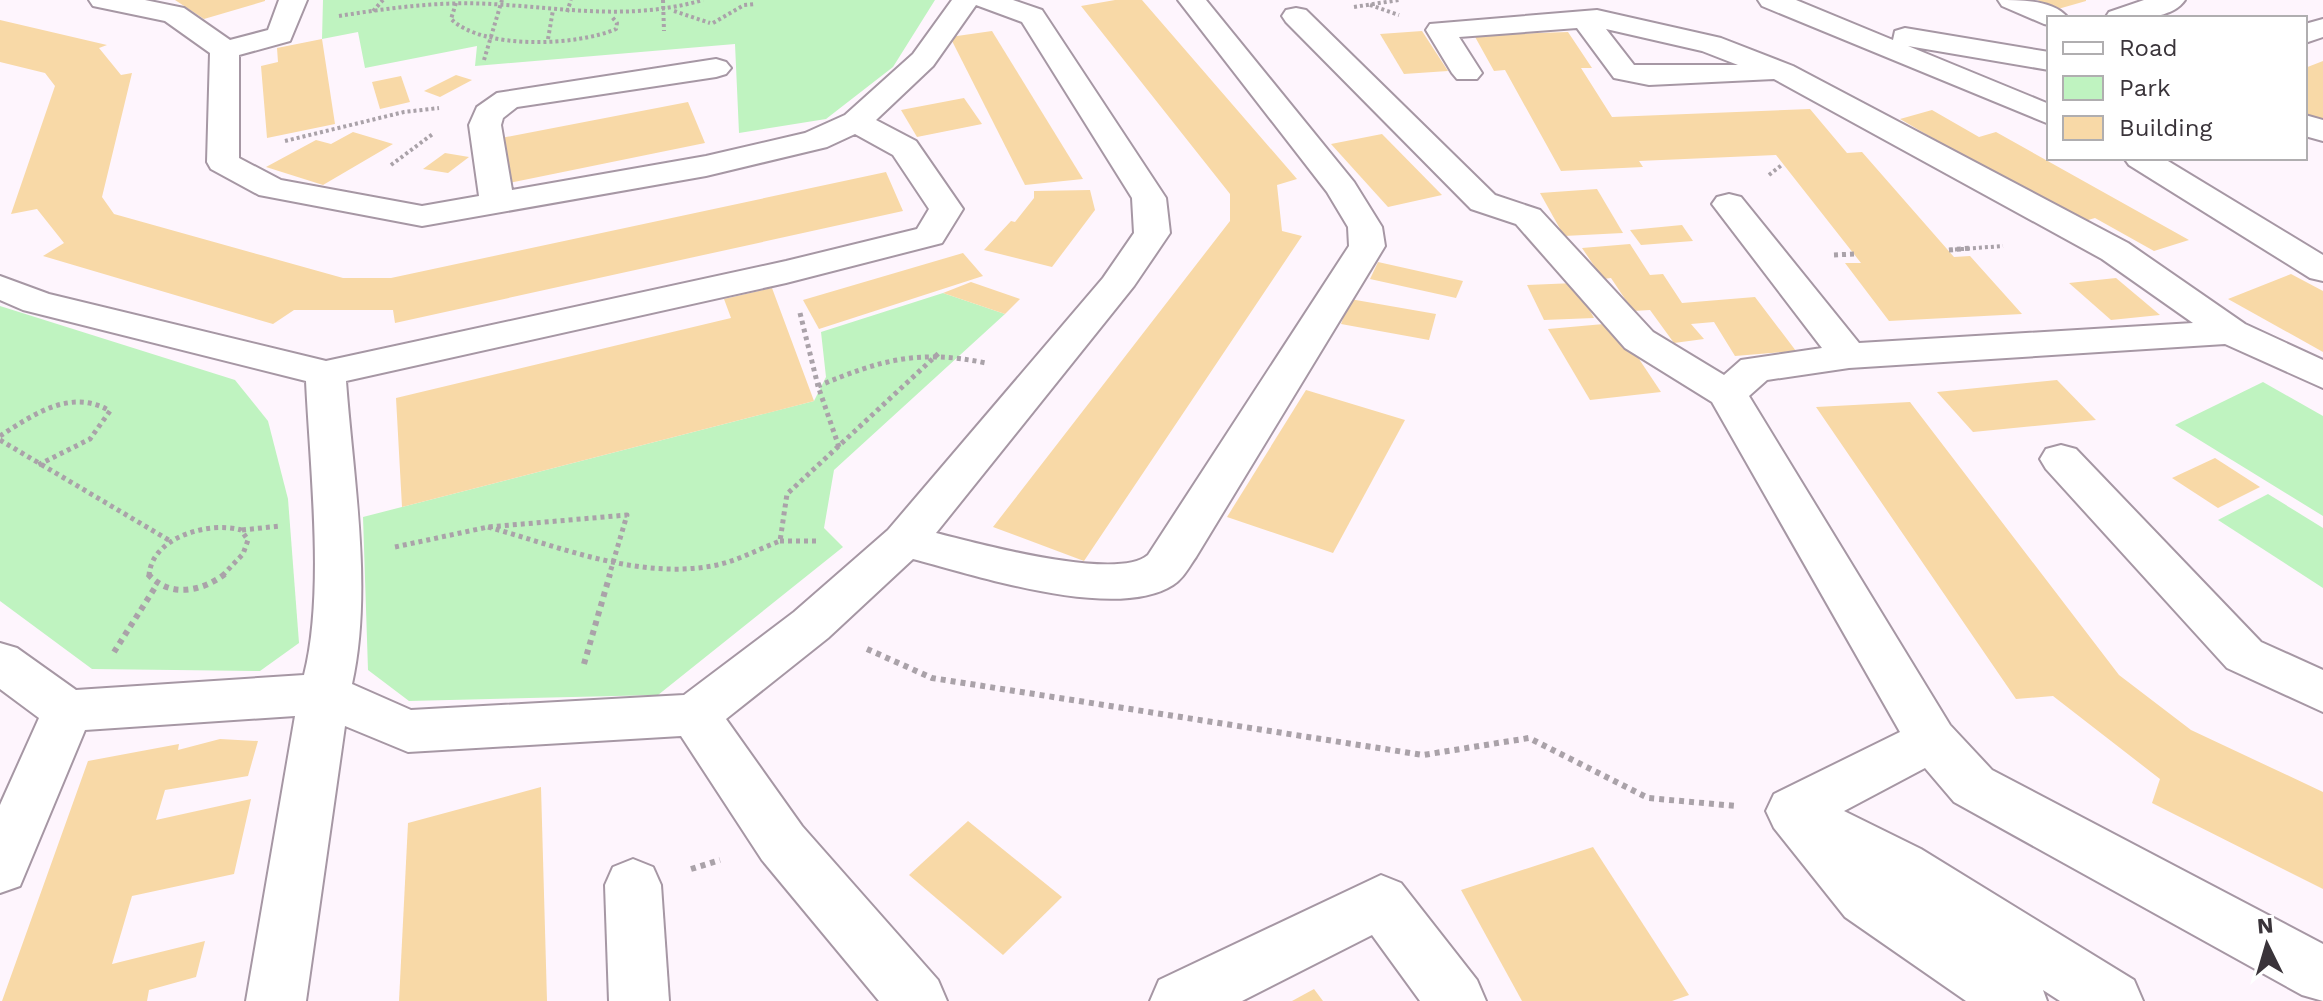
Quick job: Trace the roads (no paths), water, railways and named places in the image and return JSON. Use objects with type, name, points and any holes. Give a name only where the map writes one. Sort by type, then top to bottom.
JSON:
[{"type":"street","points":[[103,0],[174,14],[225,50]]},
{"type":"street","points":[[225,50],[223,162],[271,188],[422,216],[706,166],[816,140],[856,122],[923,60],[966,0]]},
{"type":"street","points":[[998,4],[1047,0]]},
{"type":"street","points":[[904,541],[1072,579],[1116,580],[1151,576],[1166,565],[1180,545],[1367,246],[1365,227],[1342,189],[1192,0]]},
{"type":"street","points":[[1772,0],[2047,114]]},
{"type":"street","points":[[2012,0],[2049,16]]},
{"type":"street","points":[[2125,16],[2171,0]]},
{"type":"street","points":[[0,662],[67,711],[324,694],[408,731],[695,715],[811,625],[904,541],[1116,286],[1152,233],[1149,198],[1032,16],[998,4]]},
{"type":"street","points":[[225,50],[280,35],[288,13]]},
{"type":"street","points":[[1296,16],[1483,202],[1528,217],[1639,340],[1727,394],[1932,740],[1973,786],[2323,975]]},
{"type":"street","points":[[1467,73],[1440,30],[1597,18],[1711,44],[1783,72],[2115,251],[2231,332],[2323,375]]},
{"type":"street","points":[[1585,19],[1618,66],[1637,76],[1783,72]]},
{"type":"street","points":[[1823,23],[2047,61]]},
{"type":"street","points":[[497,203],[485,125],[488,114],[508,99],[716,68]]},
{"type":"street","points":[[0,287],[36,302],[326,373],[786,272],[930,236],[946,209],[905,148],[856,122]]},
{"type":"street","points":[[2143,160],[2323,270]]},
{"type":"street","points":[[1729,204],[1849,356]]},
{"type":"street","points":[[1727,394],[1755,369],[1849,356],[2231,332]]},
{"type":"street","points":[[276,1001],[336,631],[326,373]]},
{"type":"street","points":[[2061,459],[2244,655],[2323,692]]},
{"type":"street","points":[[0,868],[67,711]]},
{"type":"street","points":[[695,715],[782,843],[917,1001]]},
{"type":"street","points":[[1793,811],[1932,740]]},
{"type":"street","points":[[1793,811],[1865,899],[2017,1001]]},
{"type":"street","points":[[1793,811],[1901,867],[2113,1001]]},
{"type":"street","points":[[639,1001],[654,879]]},
{"type":"street","points":[[1180,1001],[1381,901],[1456,1001]]}]
